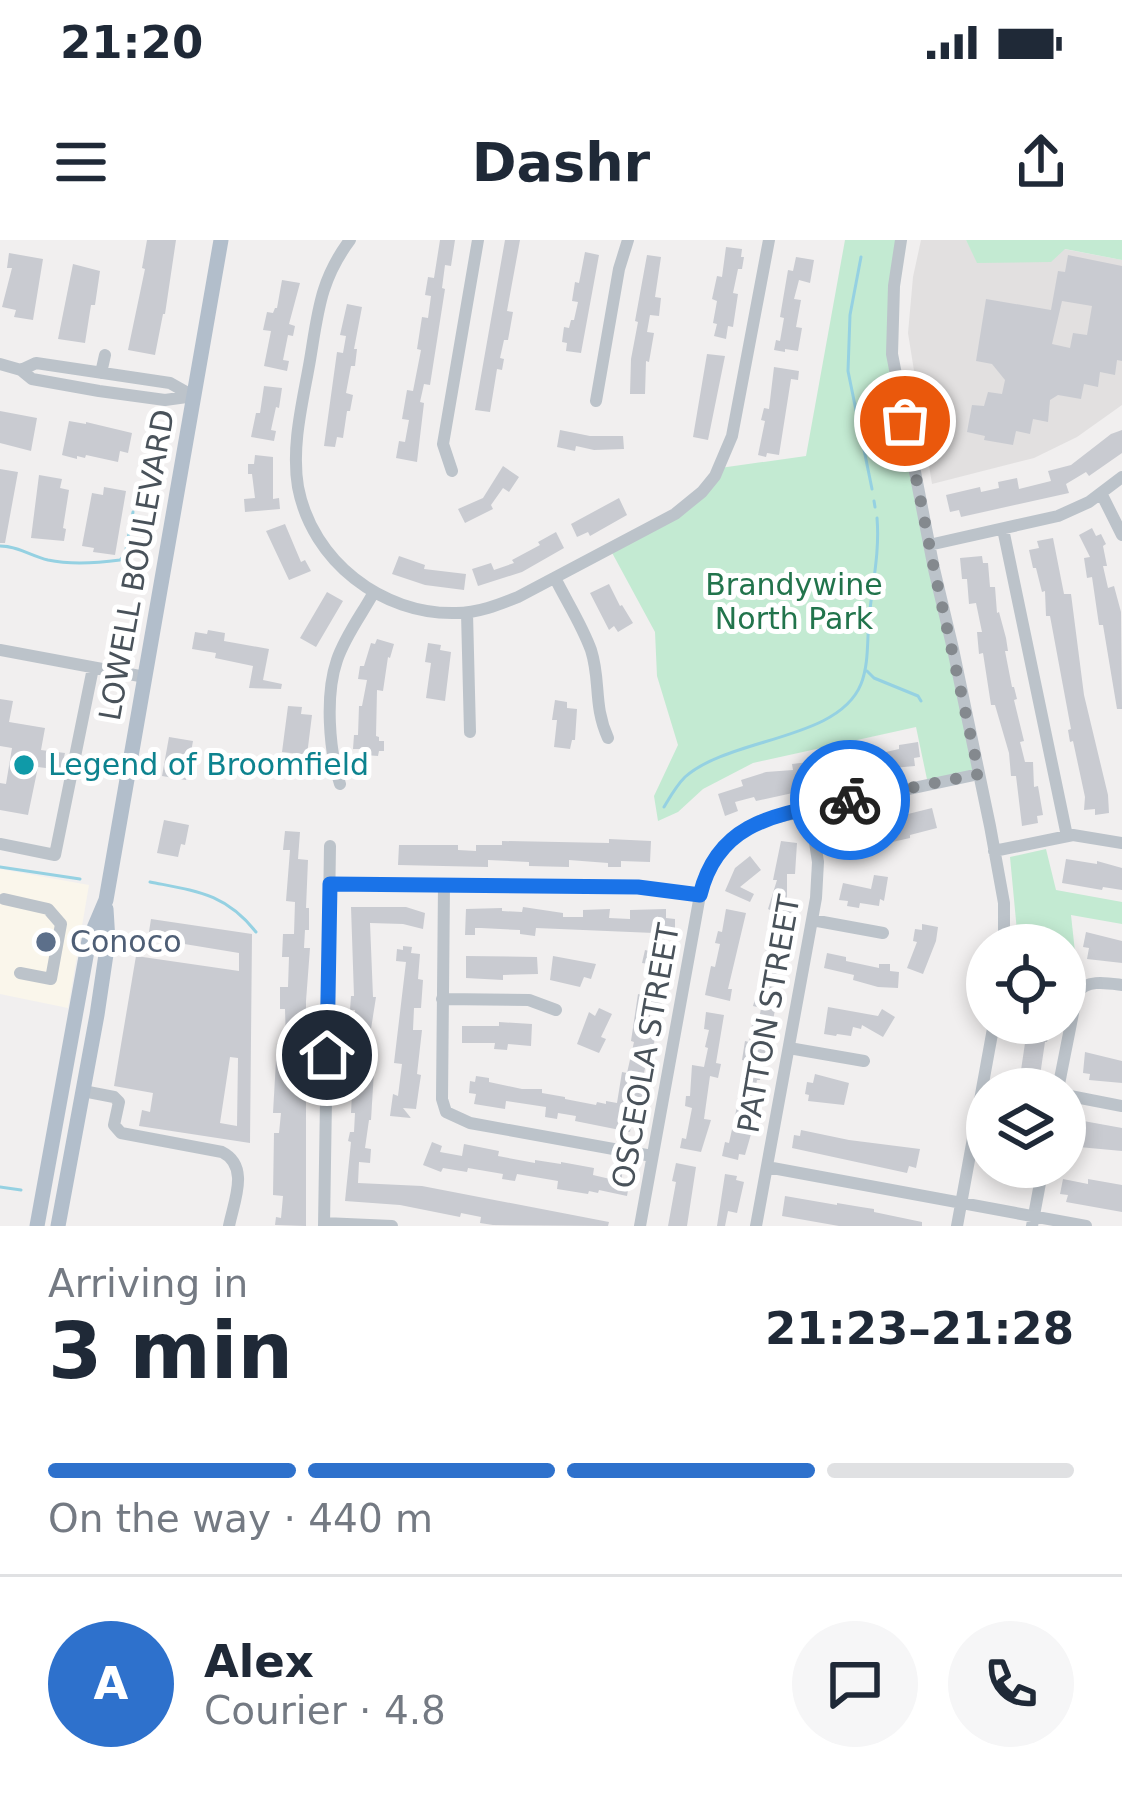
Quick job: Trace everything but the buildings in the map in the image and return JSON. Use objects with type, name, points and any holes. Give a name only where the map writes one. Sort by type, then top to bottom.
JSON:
[{"type":"main road","name":"LOWELL BOULEVARD","points":[[58,1226],[108,941],[106,900],[221,240]]},
{"type":"main road","name":"LOWELL BOULEVARD","points":[[37,1226],[89,940],[106,900]]},
{"type":"main road","points":[[76,1006],[81,1035],[73,1082],[83,1091]]},
{"type":"street","points":[[350,240],[330,268],[320,299],[296,453],[304,509],[346,572],[374,592],[420,610],[467,613],[506,602],[675,514],[715,476],[732,436],[769,240]]},
{"type":"street","points":[[452,471],[443,444],[478,240]]},
{"type":"street","points":[[596,401],[628,240]]},
{"type":"street","points":[[901,240],[892,354],[979,774],[1004,924]]},
{"type":"street","points":[[100,374],[105,355]]},
{"type":"street","points":[[21,370],[36,363],[170,383],[194,396]]},
{"type":"street","points":[[0,364],[32,379],[99,391],[165,400],[194,396]]},
{"type":"street","points":[[929,545],[1071,511],[1122,477]]},
{"type":"street","points":[[1101,493],[1122,535]]},
{"type":"street","points":[[1003,529],[1067,836]]},
{"type":"street","points":[[554,578],[591,651],[598,711],[608,738]]},
{"type":"street","points":[[340,784],[331,744],[333,672],[374,592]]},
{"type":"street","points":[[467,613],[470,732]]},
{"type":"street","points":[[0,650],[145,677]]},
{"type":"street","points":[[0,844],[56,855],[93,668]]},
{"type":"street","name":"OSCEOLA STREET","points":[[640,1226],[700,895],[717,856],[736,834],[759,821],[979,774]]},
{"type":"street","name":"PATTON STREET","points":[[756,1226],[812,920],[818,862],[810,809]]},
{"type":"street","points":[[994,851],[1067,836],[1122,843]]},
{"type":"street","points":[[330,846],[324,1225],[392,1226]]},
{"type":"street","points":[[330,884],[638,887],[700,895]]},
{"type":"street","points":[[444,885],[441,1114],[652,1156]]},
{"type":"street","points":[[4,899],[48,909],[61,924],[51,979],[20,973]]},
{"type":"street","points":[[812,920],[883,933]]},
{"type":"street","points":[[1062,1068],[1081,987],[1122,985]]},
{"type":"street","points":[[442,999],[530,1000],[556,1010]]},
{"type":"street","points":[[957,1226],[990,1044]]},
{"type":"street","points":[[789,1048],[864,1061]]},
{"type":"street","points":[[83,1091],[119,1102],[114,1125],[121,1132],[231,1156],[239,1171],[229,1226]]},
{"type":"street","points":[[1086,1099],[1122,1106]]},
{"type":"street","points":[[767,1167],[1033,1221],[1086,1226]]},
{"type":"street","points":[[1033,1221],[1039,1188]]},
{"type":"shaded area","points":[[921,240],[966,240],[978,263],[1064,249],[1122,260],[1122,405],[1077,437],[1034,458],[932,484],[908,333]]},
{"type":"shaded area","points":[[0,869],[89,885],[68,1008],[0,994]]},
{"type":"green space","name":"Brandywine North Park","points":[[845,240],[901,240],[892,337],[979,774],[928,784],[916,727],[753,763],[703,789],[678,812],[658,821],[654,796],[678,745],[657,676],[655,632],[610,549],[675,514],[720,468],[806,456]]},
{"type":"green space","points":[[966,240],[1122,240],[1122,260],[1065,249],[1051,262],[977,263]]},
{"type":"green space","points":[[1046,849],[1056,890],[1122,902],[1122,924],[1071,915],[1072,924],[1016,924],[1010,857]]},
{"type":"waterway","points":[[861,257],[850,315],[848,371],[872,489]]},
{"type":"waterway","points":[[874,501],[875,507]]},
{"type":"waterway","points":[[0,546],[57,562],[120,560],[133,512]]},
{"type":"waterway","points":[[664,807],[685,777],[705,764],[807,728],[849,703],[865,668],[877,518]]},
{"type":"waterway","points":[[867,671],[921,701]]},
{"type":"waterway","points":[[0,867],[80,879]]},
{"type":"waterway","points":[[150,882],[221,901],[256,932]]},
{"type":"waterway","points":[[0,1187],[21,1190]]},
{"type":"way so far","points":[[850,800],[979,774],[905,421]]},
{"type":"place","name":"Legend of Broomfield","points":[[24,765]]},
{"type":"place","name":"Conoco","points":[[46,942]]},
{"type":"route","points":[[327,1055],[330,884],[638,887],[700,895],[717,856],[736,834],[759,821],[850,800]]}]
